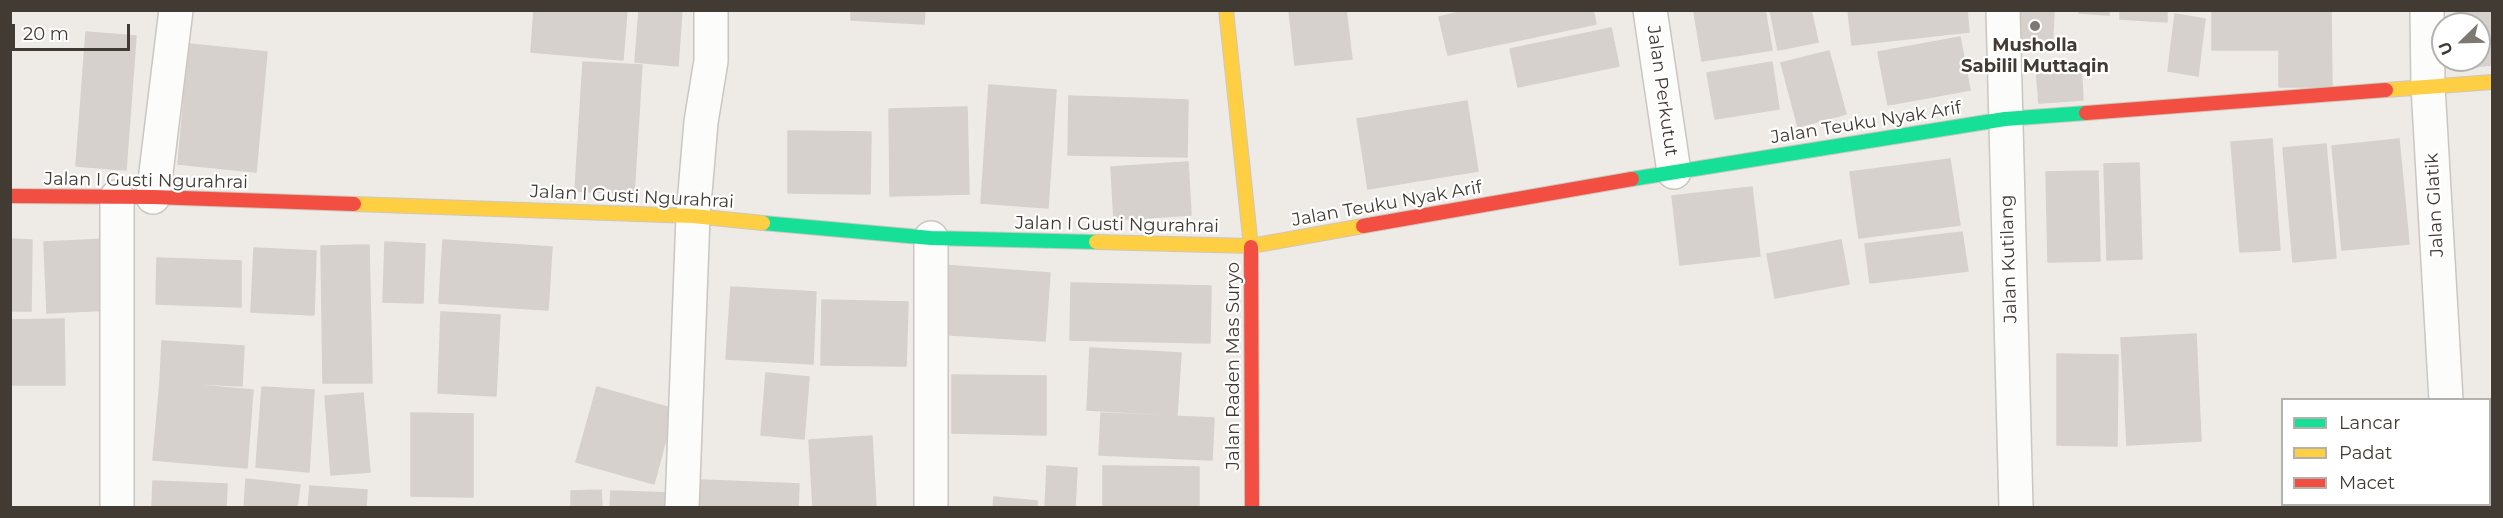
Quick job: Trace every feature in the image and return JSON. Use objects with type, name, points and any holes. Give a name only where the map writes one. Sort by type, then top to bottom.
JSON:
[{"type":"street","points":[[153,197],[176,10]]},
{"type":"street","points":[[682,507],[693,216],[701,122],[711,61],[711,10]]},
{"type":"street","name":"Jalan Raden Mas Suryo","points":[[1226,10],[1251,246],[1252,507]]},
{"type":"street","name":"Jalan Perkutut","points":[[1650,10],[1674,172]]},
{"type":"street","name":"Jalan Kutilang","points":[[2003,10],[2016,507]]},
{"type":"street","name":"Jalan Glatik","points":[[2427,10],[2428,86],[2446,398]]},
{"type":"street","name":"Jalan Teuku Nyak Arif","points":[[1251,246],[1674,172],[2005,119],[2493,82]]},
{"type":"street","name":"Jalan I Gusti Ngurahrai","points":[[10,196],[153,197],[693,216],[931,238],[1251,246]]},
{"type":"street","points":[[117,197],[117,507]]},
{"type":"street","points":[[931,238],[931,507]]},
{"type":"building","points":[[534,10],[627,10],[623,60],[531,52]]},
{"type":"building","points":[[639,10],[682,10],[678,66],[635,62]]},
{"type":"building","points":[[851,10],[925,10],[924,24],[851,20]]},
{"type":"building","points":[[1289,10],[1346,10],[1352,59],[1295,65]]},
{"type":"building","points":[[1468,10],[1593,10],[1596,24],[1448,55],[1439,17]]},
{"type":"building","points":[[1765,10],[1772,50],[1702,61],[1694,12]]},
{"type":"building","points":[[1770,10],[1811,10],[1818,42],[1778,50]]},
{"type":"building","points":[[1848,10],[1967,10],[1969,32],[1852,45]]},
{"type":"building","name":"Musholla Sabilil Muttaqin","points":[[2015,10],[2054,10],[2052,52],[2014,52]]},
{"type":"building","points":[[2079,10],[2109,10],[2109,15],[2079,13]]},
{"type":"building","points":[[2120,10],[2167,10],[2167,22],[2120,19]]},
{"type":"building","points":[[2212,10],[2331,10],[2332,87],[2279,87],[2279,50],[2212,50]]},
{"type":"building","points":[[2457,10],[2492,10],[2492,65],[2491,12],[2457,12]]},
{"type":"building","points":[[2175,14],[2205,19],[2198,76],[2168,71]]},
{"type":"building","points":[[1611,28],[1619,66],[1518,87],[1510,49]]},
{"type":"building","points":[[86,32],[136,36],[126,170],[76,166]]},
{"type":"building","points":[[1960,37],[1970,90],[1888,105],[1878,52]]},
{"type":"building","points":[[189,44],[267,52],[256,172],[178,164]]},
{"type":"building","points":[[1829,51],[1846,114],[1798,127],[1781,63]]},
{"type":"building","points":[[583,62],[642,65],[634,194],[575,191]]},
{"type":"building","points":[[1772,62],[1779,109],[1715,119],[1707,73]]},
{"type":"building","points":[[2081,65],[2083,100],[2039,103],[2036,68]]},
{"type":"building","points":[[989,85],[1056,90],[1048,208],[981,203]]},
{"type":"building","points":[[1069,96],[1188,100],[1187,157],[1068,155]]},
{"type":"building","points":[[1467,101],[1478,171],[1368,189],[1357,119]]},
{"type":"building","points":[[967,107],[969,194],[890,196],[889,109]]},
{"type":"building","points":[[788,131],[871,132],[870,194],[788,193]]},
{"type":"building","points":[[2272,139],[2280,250],[2240,252],[2231,142]]},
{"type":"building","points":[[2399,139],[2409,244],[2342,250],[2332,146]]},
{"type":"building","points":[[2326,144],[2336,258],[2293,262],[2283,148]]},
{"type":"building","points":[[1950,159],[1960,225],[1859,238],[1850,172]]},
{"type":"building","points":[[1188,162],[1191,215],[1114,220],[1111,167]]},
{"type":"building","points":[[2139,163],[2142,259],[2107,260],[2104,164]]},
{"type":"building","points":[[2098,171],[2100,261],[2048,262],[2046,172]]},
{"type":"building","points":[[1752,187],[1760,256],[1680,265],[1672,196]]},
{"type":"building","points":[[1962,232],[1968,271],[1870,283],[1865,244]]},
{"type":"building","points":[[10,239],[32,240],[31,311],[10,311]]},
{"type":"building","points":[[108,239],[110,310],[47,313],[44,242]]},
{"type":"building","points":[[443,240],[552,247],[548,310],[439,303]]},
{"type":"building","points":[[1841,240],[1849,284],[1775,298],[1767,254]]},
{"type":"building","points":[[385,242],[425,244],[423,303],[383,302]]},
{"type":"building","points":[[369,245],[372,383],[323,383],[321,246]]},
{"type":"building","points":[[254,248],[316,251],[314,315],[251,312]]},
{"type":"building","points":[[157,258],[241,261],[241,307],[156,304]]},
{"type":"building","points":[[941,265],[1050,273],[1045,341],[936,334]]},
{"type":"building","points":[[1071,283],[1211,286],[1210,343],[1070,340]]},
{"type":"building","points":[[731,287],[816,292],[813,364],[726,359]]},
{"type":"building","points":[[822,300],[908,302],[906,366],[821,365]]},
{"type":"building","points":[[441,312],[500,315],[496,396],[438,393]]},
{"type":"building","points":[[64,319],[65,385],[10,385],[10,320]]},
{"type":"building","points":[[2196,334],[2201,441],[2127,445],[2121,338]]},
{"type":"building","points":[[162,341],[244,346],[242,386],[160,382]]},
{"type":"building","points":[[1090,348],[1181,353],[1177,415],[1087,410]]},
{"type":"building","points":[[2057,354],[2118,355],[2117,446],[2057,445]]},
{"type":"building","points":[[766,373],[809,377],[804,439],[761,435]]},
{"type":"building","points":[[952,375],[1046,376],[1046,435],[952,433]]},
{"type":"building","points":[[160,382],[253,390],[247,468],[153,460]]},
{"type":"building","points":[[262,387],[314,390],[309,472],[256,467]]},
{"type":"building","points":[[597,387],[674,409],[654,484],[576,462]]},
{"type":"building","points":[[363,393],[370,472],[331,475],[325,396]]},
{"type":"building","points":[[411,413],[473,414],[473,497],[411,496]]},
{"type":"building","points":[[1101,413],[1214,418],[1212,460],[1099,455]]},
{"type":"building","points":[[872,436],[876,508],[813,508],[809,440]]},
{"type":"building","points":[[1047,466],[1077,468],[1075,508],[1045,508]]},
{"type":"building","points":[[1103,466],[1199,467],[1199,508],[1103,508]]},
{"type":"building","points":[[2491,472],[2492,508],[2484,508],[2484,506],[2491,506]]},
{"type":"building","points":[[246,479],[300,485],[297,508],[244,508]]},
{"type":"building","points":[[701,480],[799,484],[798,508],[700,508]]},
{"type":"building","points":[[153,481],[227,484],[226,508],[152,508]]},
{"type":"building","points":[[310,486],[367,490],[366,508],[308,508]]},
{"type":"building","points":[[601,490],[602,508],[571,508],[571,491]]},
{"type":"building","points":[[611,491],[669,493],[669,508],[610,508]]},
{"type":"building","points":[[994,497],[1037,501],[1037,508],[993,508]]},
{"type":"traffic: fast","points":[[1632,179],[2005,119],[2086,113]]},
{"type":"traffic: fast","points":[[763,223],[931,238],[1096,242]]},
{"type":"traffic: slow","points":[[1226,10],[1251,247]]},
{"type":"traffic: slow","points":[[2386,90],[2492,82]]},
{"type":"traffic: slow","points":[[354,204],[693,216],[763,223]]},
{"type":"traffic: slow","points":[[1096,242],[1251,246],[1363,226]]},
{"type":"traffic: jam","points":[[2086,113],[2386,90]]},
{"type":"traffic: jam","points":[[1363,226],[1632,179]]},
{"type":"traffic: jam","points":[[10,196],[153,197],[354,204]]},
{"type":"traffic: jam","points":[[1251,247],[1252,508]]},
{"type":"place","name":"Musholla Sabilil Muttaqin","points":[[2035,26]]}]
